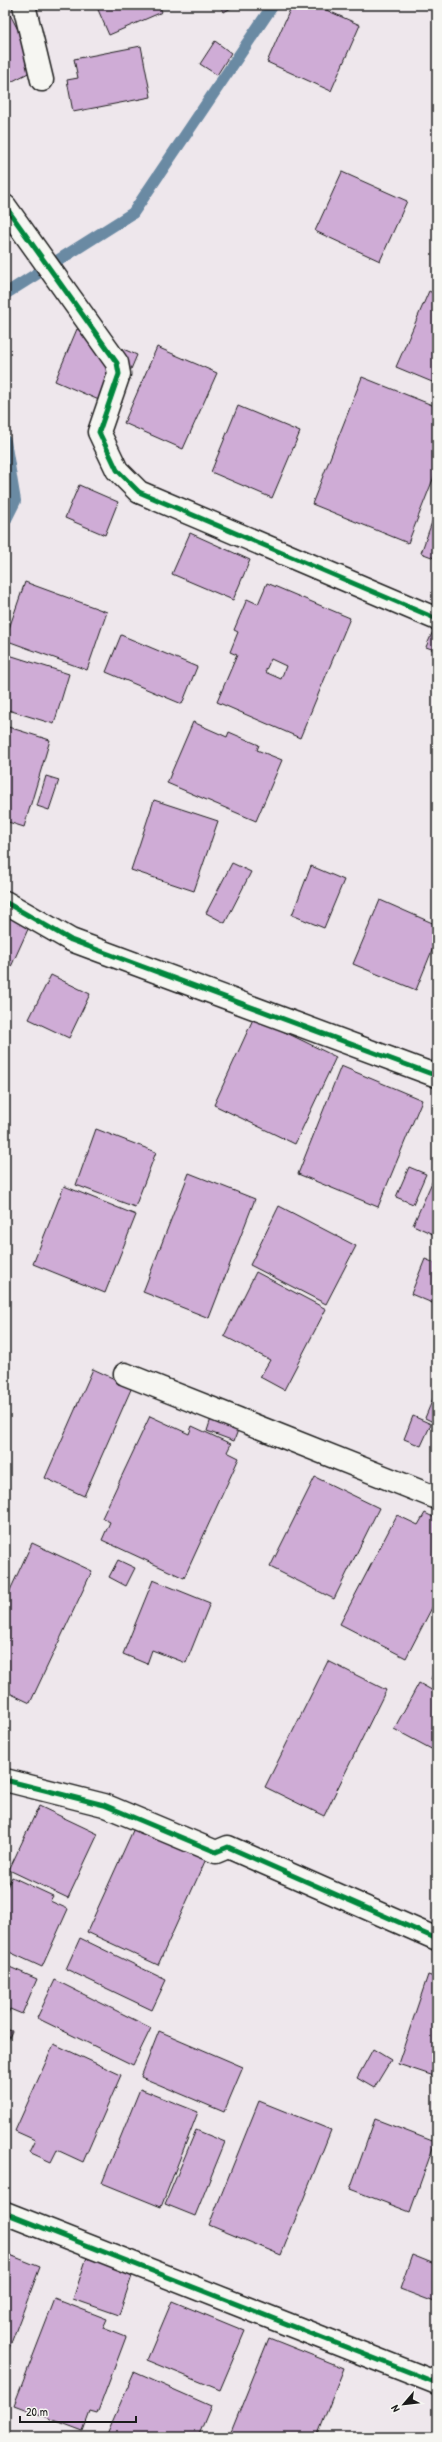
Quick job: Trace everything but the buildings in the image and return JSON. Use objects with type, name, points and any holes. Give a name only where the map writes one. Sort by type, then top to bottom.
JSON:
[{"type":"street","points":[[24,5],[42,80]]},
{"type":"street","points":[[5,206],[117,363],[119,374],[99,432],[117,470],[140,492],[437,619]]},
{"type":"street","points":[[5,902],[70,940],[437,1076]]},
{"type":"street","points":[[125,1374],[437,1498]]},
{"type":"street","points":[[5,1780],[104,1805],[216,1852],[228,1847],[437,1939]]},
{"type":"street","points":[[5,2213],[437,2383]]},
{"type":"waterway","points":[[5,294],[133,213],[273,5]]},
{"type":"waterway","points":[[5,441],[15,501],[5,521]]},
{"type":"cycle path","points":[[5,206],[117,363],[119,374],[99,432],[117,470],[139,492],[437,619]]},
{"type":"cycle path","points":[[5,902],[71,940],[437,1076]]},
{"type":"cycle path","points":[[5,1780],[104,1805],[216,1852],[228,1847],[437,1939]]},
{"type":"cycle path","points":[[5,2213],[437,2383]]}]
